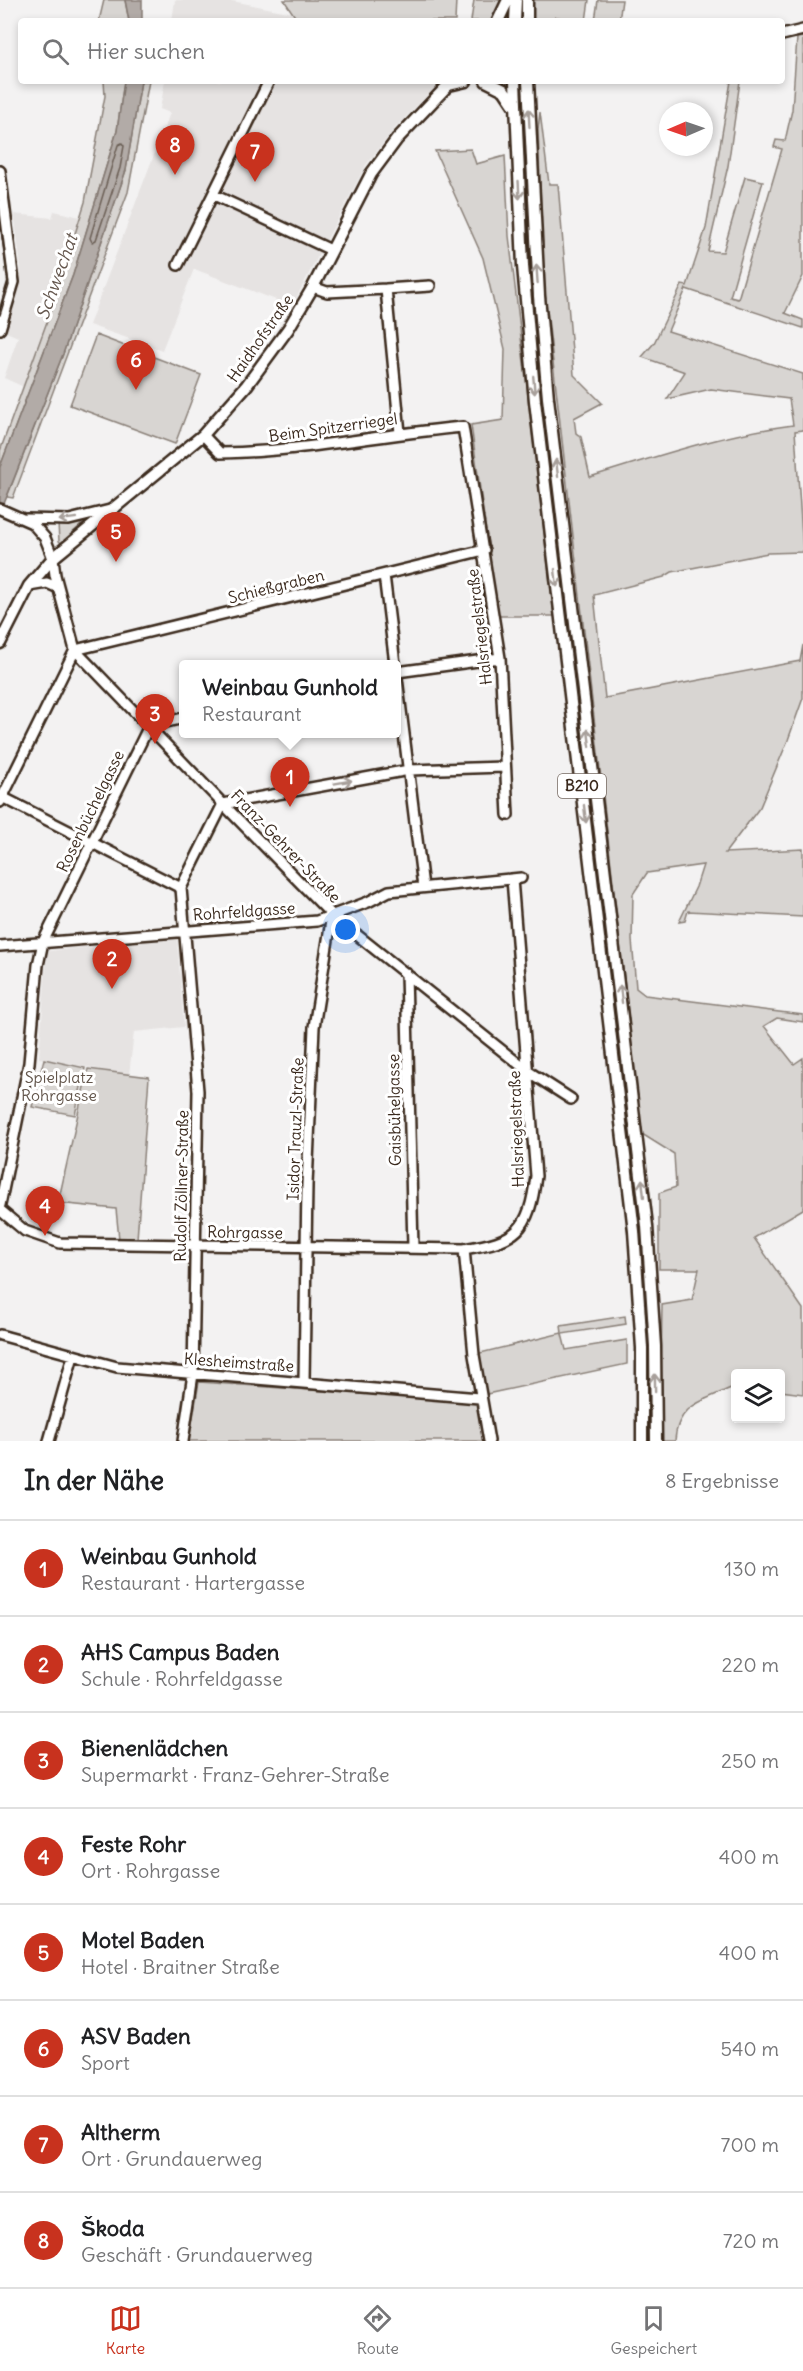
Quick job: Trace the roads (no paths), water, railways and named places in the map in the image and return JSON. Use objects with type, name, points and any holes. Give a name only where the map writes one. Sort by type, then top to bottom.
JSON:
[{"type":"main road","points":[[499,18],[508,0]]},
{"type":"main road","points":[[515,18],[516,0]]},
{"type":"main road","points":[[527,0],[527,18]]},
{"type":"main road","name":"Haidhofstraße","points":[[111,510],[203,435],[269,357],[313,287],[361,190],[382,157],[450,84]]},
{"type":"main road","points":[[492,84],[504,90],[515,107]]},
{"type":"main road","name":"B210","points":[[515,84],[523,266],[535,401],[634,1230],[642,1348],[642,1441]]},
{"type":"main road","name":"B210","points":[[528,84],[535,241],[548,398],[647,1226],[655,1347],[656,1441]]},
{"type":"main road","points":[[0,643],[29,586],[53,558],[111,510]]},
{"type":"street","points":[[785,34],[803,30]]},
{"type":"street","points":[[178,265],[268,84]]},
{"type":"street","points":[[0,171],[14,282],[0,329]]},
{"type":"street","points":[[214,195],[331,250]]},
{"type":"street","points":[[313,287],[327,292],[430,286]]},
{"type":"street","points":[[386,289],[400,433]]},
{"type":"street","name":"Beim Spitzerriegel","points":[[203,435],[220,453],[272,452],[400,433],[463,427],[466,437]]},
{"type":"street","name":"Halsriegelstraße","points":[[466,437],[500,658],[508,815]]},
{"type":"street","points":[[2,510],[24,519]]},
{"type":"street","name":"Haidhofstraße","points":[[24,519],[69,520],[111,510]]},
{"type":"street","name":"Franz-Gehrer-Straße","points":[[24,519],[39,530],[53,558],[58,588],[75,650],[332,915],[529,1072],[571,1099]]},
{"type":"street","name":"Schießgraben","points":[[75,650],[484,550]]},
{"type":"street","points":[[384,575],[395,660]]},
{"type":"street","points":[[29,586],[47,582],[58,588]]},
{"type":"street","points":[[75,650],[1,799],[181,888],[223,804],[409,770],[504,766]]},
{"type":"street","points":[[401,671],[500,658]]},
{"type":"street","points":[[401,713],[423,887]]},
{"type":"street","points":[[149,726],[179,719]]},
{"type":"street","name":"Rosenbüchelgasse","points":[[0,1204],[29,1063],[38,965],[43,942],[149,726]]},
{"type":"street","name":"Halsriegelstraße","points":[[464,1249],[507,1239],[518,1232],[529,1211],[536,1176],[517,878]]},
{"type":"street","name":"Rohrfeldgasse","points":[[0,946],[317,921],[368,902],[389,891],[517,878]]},
{"type":"street","name":"Rudolf Zöllner-Straße","points":[[181,888],[198,1091],[193,1374],[183,1441]]},
{"type":"street","name":"Isidor Trauzl-Straße","points":[[304,1381],[314,1027],[332,915]]},
{"type":"street","name":"Gaisbühelgasse","points":[[406,973],[413,1247]]},
{"type":"street","name":"Rohrgasse","points":[[0,1210],[25,1232],[60,1243],[464,1249]]},
{"type":"street","points":[[464,1249],[479,1398],[489,1441]]},
{"type":"street","name":"Klesheimstraße","points":[[0,1335],[117,1367],[304,1381],[479,1398]]},
{"type":"street","points":[[49,1441],[73,1356]]},
{"type":"water","points":[[125,0],[142,0],[142,18],[128,18]]},
{"type":"water","points":[[124,84],[140,84],[126,170],[63,354],[0,514],[0,467],[73,275],[117,131]]},
{"type":"tram line","points":[[0,223],[9,285],[0,315]]},
{"type":"place","name":"Škoda","points":[[175,175]]},
{"type":"place","name":"Altherm","points":[[255,182]]},
{"type":"place","name":"ASV Baden","points":[[136,390]]},
{"type":"place","name":"Motel Baden","points":[[116,562]]},
{"type":"place","name":"Bienenlädchen","points":[[155,744]]},
{"type":"place","name":"Weinbau Gunhold","points":[[290,807]]},
{"type":"place","name":"AHS Campus Baden","points":[[112,989]]},
{"type":"place","name":"Feste Rohr","points":[[45,1236]]},
{"type":"water label","name":"Schwechat","points":[[57,277]]},
{"type":"park label","name":"Spielplatz Rohrgasse","points":[[59,1086]]}]
